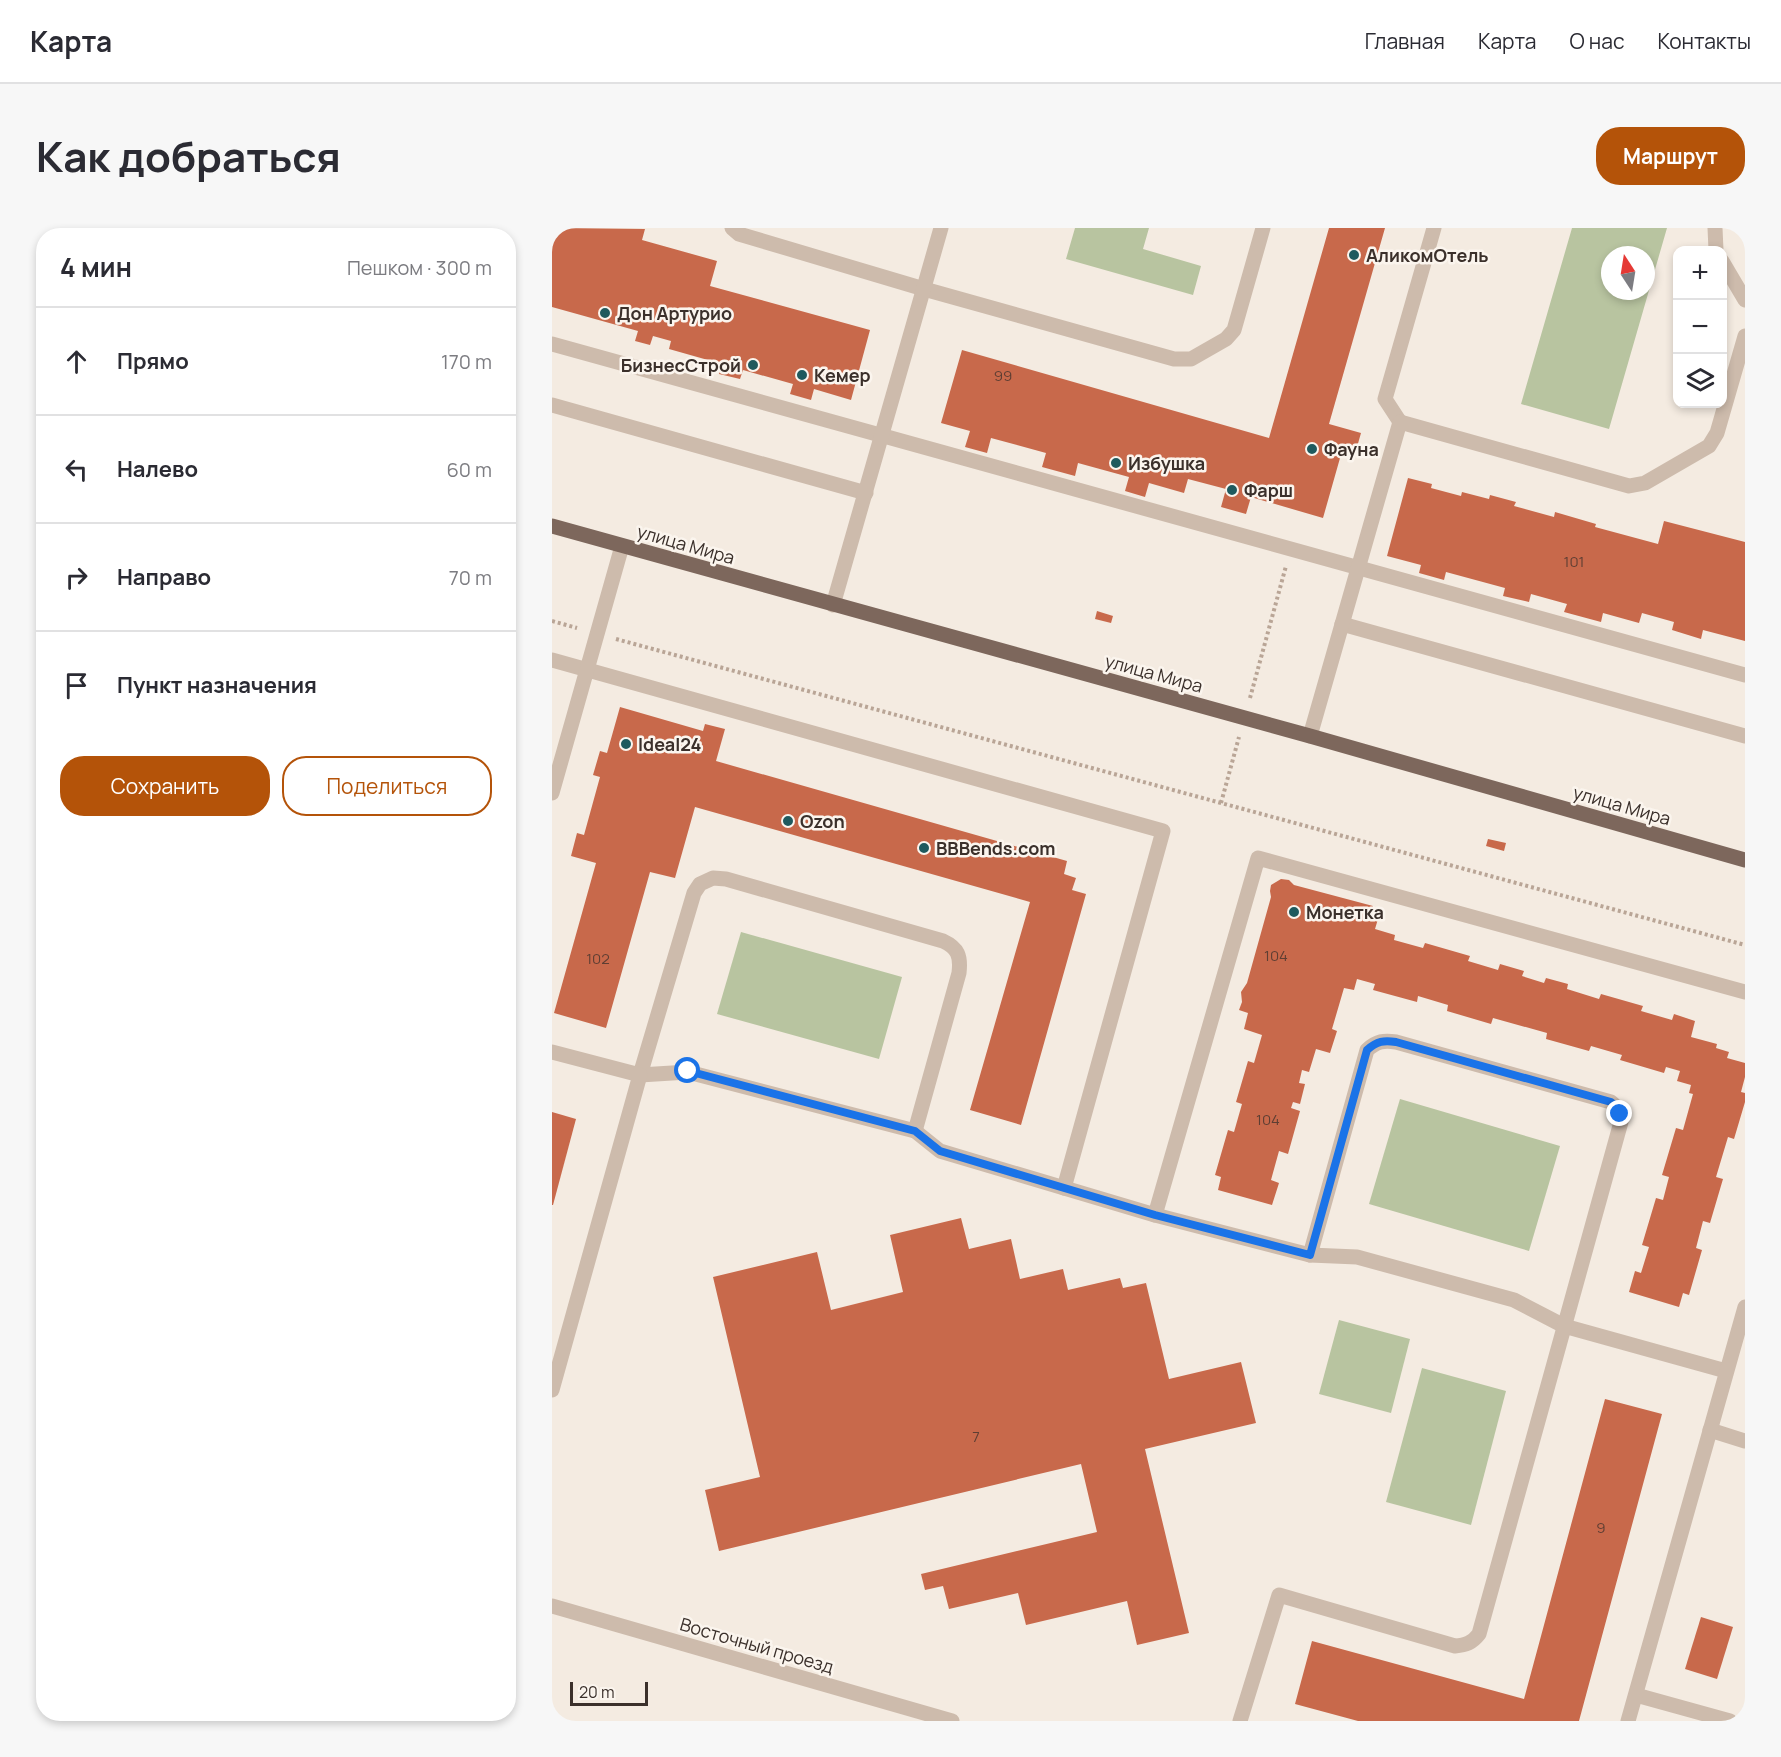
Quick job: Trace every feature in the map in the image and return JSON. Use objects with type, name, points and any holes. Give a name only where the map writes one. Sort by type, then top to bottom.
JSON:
[{"type":"main road","name":"улица Мира","points":[[552,526],[1310,736],[1745,860]]},
{"type":"street","points":[[732,228],[739,234],[924,289],[1174,359],[1191,359],[1227,339],[1234,330],[1263,228]]},
{"type":"street","points":[[833,605],[941,228]]},
{"type":"street","points":[[1434,228],[1385,399],[1400,422],[1629,486],[1645,483],[1709,446],[1718,433],[1745,336]]},
{"type":"street","points":[[1715,228],[1716,246]]},
{"type":"street","points":[[1727,269],[1745,300]]},
{"type":"street","points":[[552,344],[1745,675]]},
{"type":"street","points":[[552,405],[866,493]]},
{"type":"street","points":[[1310,736],[1400,422]]},
{"type":"street","points":[[552,793],[622,546]]},
{"type":"street","points":[[1342,624],[1745,736]]},
{"type":"street","points":[[552,660],[1162,831],[1064,1188]]},
{"type":"street","points":[[1155,1215],[1258,858],[1745,992]]},
{"type":"street","points":[[552,1390],[640,1075],[694,894],[700,884],[713,878],[726,879],[954,946],[961,959],[959,973],[915,1131]]},
{"type":"street","points":[[1240,1721],[1279,1595],[1455,1646],[1464,1646],[1472,1642],[1479,1634],[1621,1122],[1620,1114],[1611,1102],[1386,1040],[1376,1042],[1367,1050],[1310,1255]]},
{"type":"street","points":[[552,1052],[640,1075],[688,1071],[915,1131],[940,1151],[1155,1215],[1310,1255],[1357,1257],[1514,1300],[1564,1326],[1726,1371]]},
{"type":"street","points":[[1628,1721],[1745,1307]]},
{"type":"street","points":[[1710,1430],[1745,1441]]},
{"type":"street","name":"Восточный проезд","points":[[552,1606],[952,1721]]},
{"type":"street","points":[[1636,1695],[1730,1721]]},
{"type":"path","points":[[1221,803],[1287,563]]},
{"type":"path","points":[[552,621],[1745,945]]},
{"type":"green space","points":[[1075,228],[1149,228],[1143,249],[1201,266],[1193,295],[1066,259]]},
{"type":"green space","points":[[1572,228],[1667,228],[1655,270],[1655,246],[1601,246],[1601,300],[1646,300],[1609,429],[1521,404]]},
{"type":"green space","points":[[741,932],[902,977],[879,1059],[717,1014]]},
{"type":"green space","points":[[1400,1099],[1560,1146],[1529,1251],[1369,1204]]},
{"type":"green space","points":[[1339,1320],[1410,1339],[1391,1413],[1319,1394]]},
{"type":"green space","points":[[1422,1368],[1506,1391],[1471,1525],[1386,1502]]},
{"type":"building","points":[[555,228],[645,229],[642,240],[717,261],[710,286],[870,330],[851,400],[814,389],[811,400],[790,394],[793,384],[743,370],[740,379],[719,374],[722,364],[669,349],[671,341],[653,336],[650,345],[635,341],[638,331],[552,307],[552,239]]},
{"type":"building","points":[[1329,228],[1385,228],[1329,424],[1361,433],[1357,447],[1344,444],[1323,518],[1251,497],[1246,514],[1221,507],[1226,489],[1188,479],[1184,493],[1149,483],[1145,497],[1125,491],[1129,477],[1078,463],[1075,476],[1042,467],[1046,453],[991,438],[987,453],[965,447],[970,431],[941,423],[962,350],[1269,438]]},
{"type":"building","points":[[1408,478],[1432,484],[1431,488],[1461,496],[1462,492],[1489,499],[1490,495],[1516,502],[1514,506],[1554,517],[1555,512],[1596,524],[1595,527],[1658,544],[1664,521],[1745,542],[1745,641],[1703,630],[1701,639],[1672,630],[1674,622],[1642,613],[1639,623],[1603,613],[1601,622],[1564,612],[1567,604],[1531,594],[1529,602],[1503,596],[1505,588],[1446,572],[1444,580],[1419,573],[1421,565],[1387,556]]},
{"type":"building","points":[[1097,611],[1113,616],[1111,623],[1095,619]]},
{"type":"building","points":[[620,707],[703,731],[705,724],[725,729],[716,761],[1067,861],[1064,874],[1076,878],[1072,890],[1086,894],[1021,1125],[970,1110],[1030,902],[695,807],[675,878],[650,872],[606,1028],[554,1013],[596,863],[571,856],[577,833],[584,835],[600,777],[593,775],[600,751],[607,753]]},
{"type":"building","points":[[1488,839],[1506,843],[1504,851],[1486,846]]},
{"type":"building","points":[[1281,879],[1289,880],[1294,885],[1373,906],[1370,916],[1378,919],[1375,929],[1395,935],[1394,940],[1423,948],[1425,943],[1470,956],[1468,961],[1498,970],[1500,964],[1524,971],[1522,976],[1544,983],[1546,978],[1568,984],[1567,989],[1599,999],[1601,994],[1643,1006],[1641,1011],[1672,1020],[1674,1014],[1695,1021],[1691,1037],[1717,1044],[1716,1048],[1729,1052],[1727,1058],[1745,1063],[1745,1077],[1741,1092],[1745,1093],[1745,1102],[1734,1139],[1728,1137],[1716,1177],[1723,1179],[1710,1223],[1703,1221],[1696,1248],[1702,1250],[1689,1295],[1683,1293],[1679,1307],[1629,1292],[1635,1271],[1641,1273],[1649,1247],[1642,1245],[1656,1198],[1663,1200],[1669,1177],[1662,1175],[1676,1128],[1683,1130],[1693,1094],[1689,1093],[1691,1085],[1677,1081],[1680,1071],[1666,1067],[1664,1073],[1620,1060],[1622,1055],[1591,1046],[1589,1051],[1546,1039],[1547,1033],[1493,1018],[1491,1024],[1447,1011],[1448,1005],[1418,996],[1417,1002],[1373,990],[1375,984],[1357,979],[1354,990],[1344,988],[1332,1029],[1337,1031],[1330,1053],[1316,1049],[1309,1072],[1302,1070],[1299,1083],[1305,1084],[1300,1104],[1293,1102],[1291,1108],[1300,1111],[1288,1154],[1279,1151],[1271,1180],[1279,1183],[1272,1205],[1218,1190],[1221,1177],[1215,1175],[1228,1130],[1234,1132],[1242,1104],[1236,1102],[1248,1061],[1254,1063],[1262,1035],[1244,1029],[1248,1013],[1239,1010],[1242,1002],[1241,992],[1247,983],[1271,897],[1271,885]]},
{"type":"building","points":[[552,1112],[576,1119],[553,1205],[552,1205]]},
{"type":"building","points":[[961,1218],[969,1249],[1011,1239],[1020,1279],[1063,1269],[1068,1290],[1120,1278],[1123,1288],[1146,1283],[1169,1379],[1241,1362],[1256,1423],[1145,1449],[1189,1633],[1137,1645],[1127,1601],[1026,1625],[1018,1593],[949,1609],[943,1586],[925,1590],[921,1574],[1097,1532],[1081,1464],[719,1551],[705,1490],[760,1477],[713,1277],[817,1252],[831,1310],[903,1292],[890,1235]]},
{"type":"building","points":[[1605,1399],[1662,1414],[1579,1721],[1358,1721],[1295,1704],[1312,1641],[1524,1699]]},
{"type":"building","points":[[1701,1617],[1733,1627],[1717,1679],[1685,1669]]},
{"type":"place","name":"АликомОтель","points":[[1354,255]]},
{"type":"place","name":"Дон Артурио","points":[[605,313]]},
{"type":"place","name":"БизнесСтрой","points":[[753,365]]},
{"type":"place","name":"Кемер","points":[[802,375]]},
{"type":"place","name":"Фауна","points":[[1312,449]]},
{"type":"place","name":"Избушка","points":[[1116,463]]},
{"type":"place","name":"Фарш","points":[[1232,490]]},
{"type":"place","name":"Ideal24","points":[[626,744]]},
{"type":"place","name":"Ozon","points":[[788,821]]},
{"type":"place","name":"BBBends.com","points":[[924,848]]},
{"type":"place","name":"Монетка","points":[[1294,912]]},
{"type":"route","points":[[688,1071],[915,1131],[940,1151],[1155,1215],[1310,1255],[1367,1050],[1376,1042],[1386,1040],[1396,1042],[1611,1102],[1620,1114]]}]
